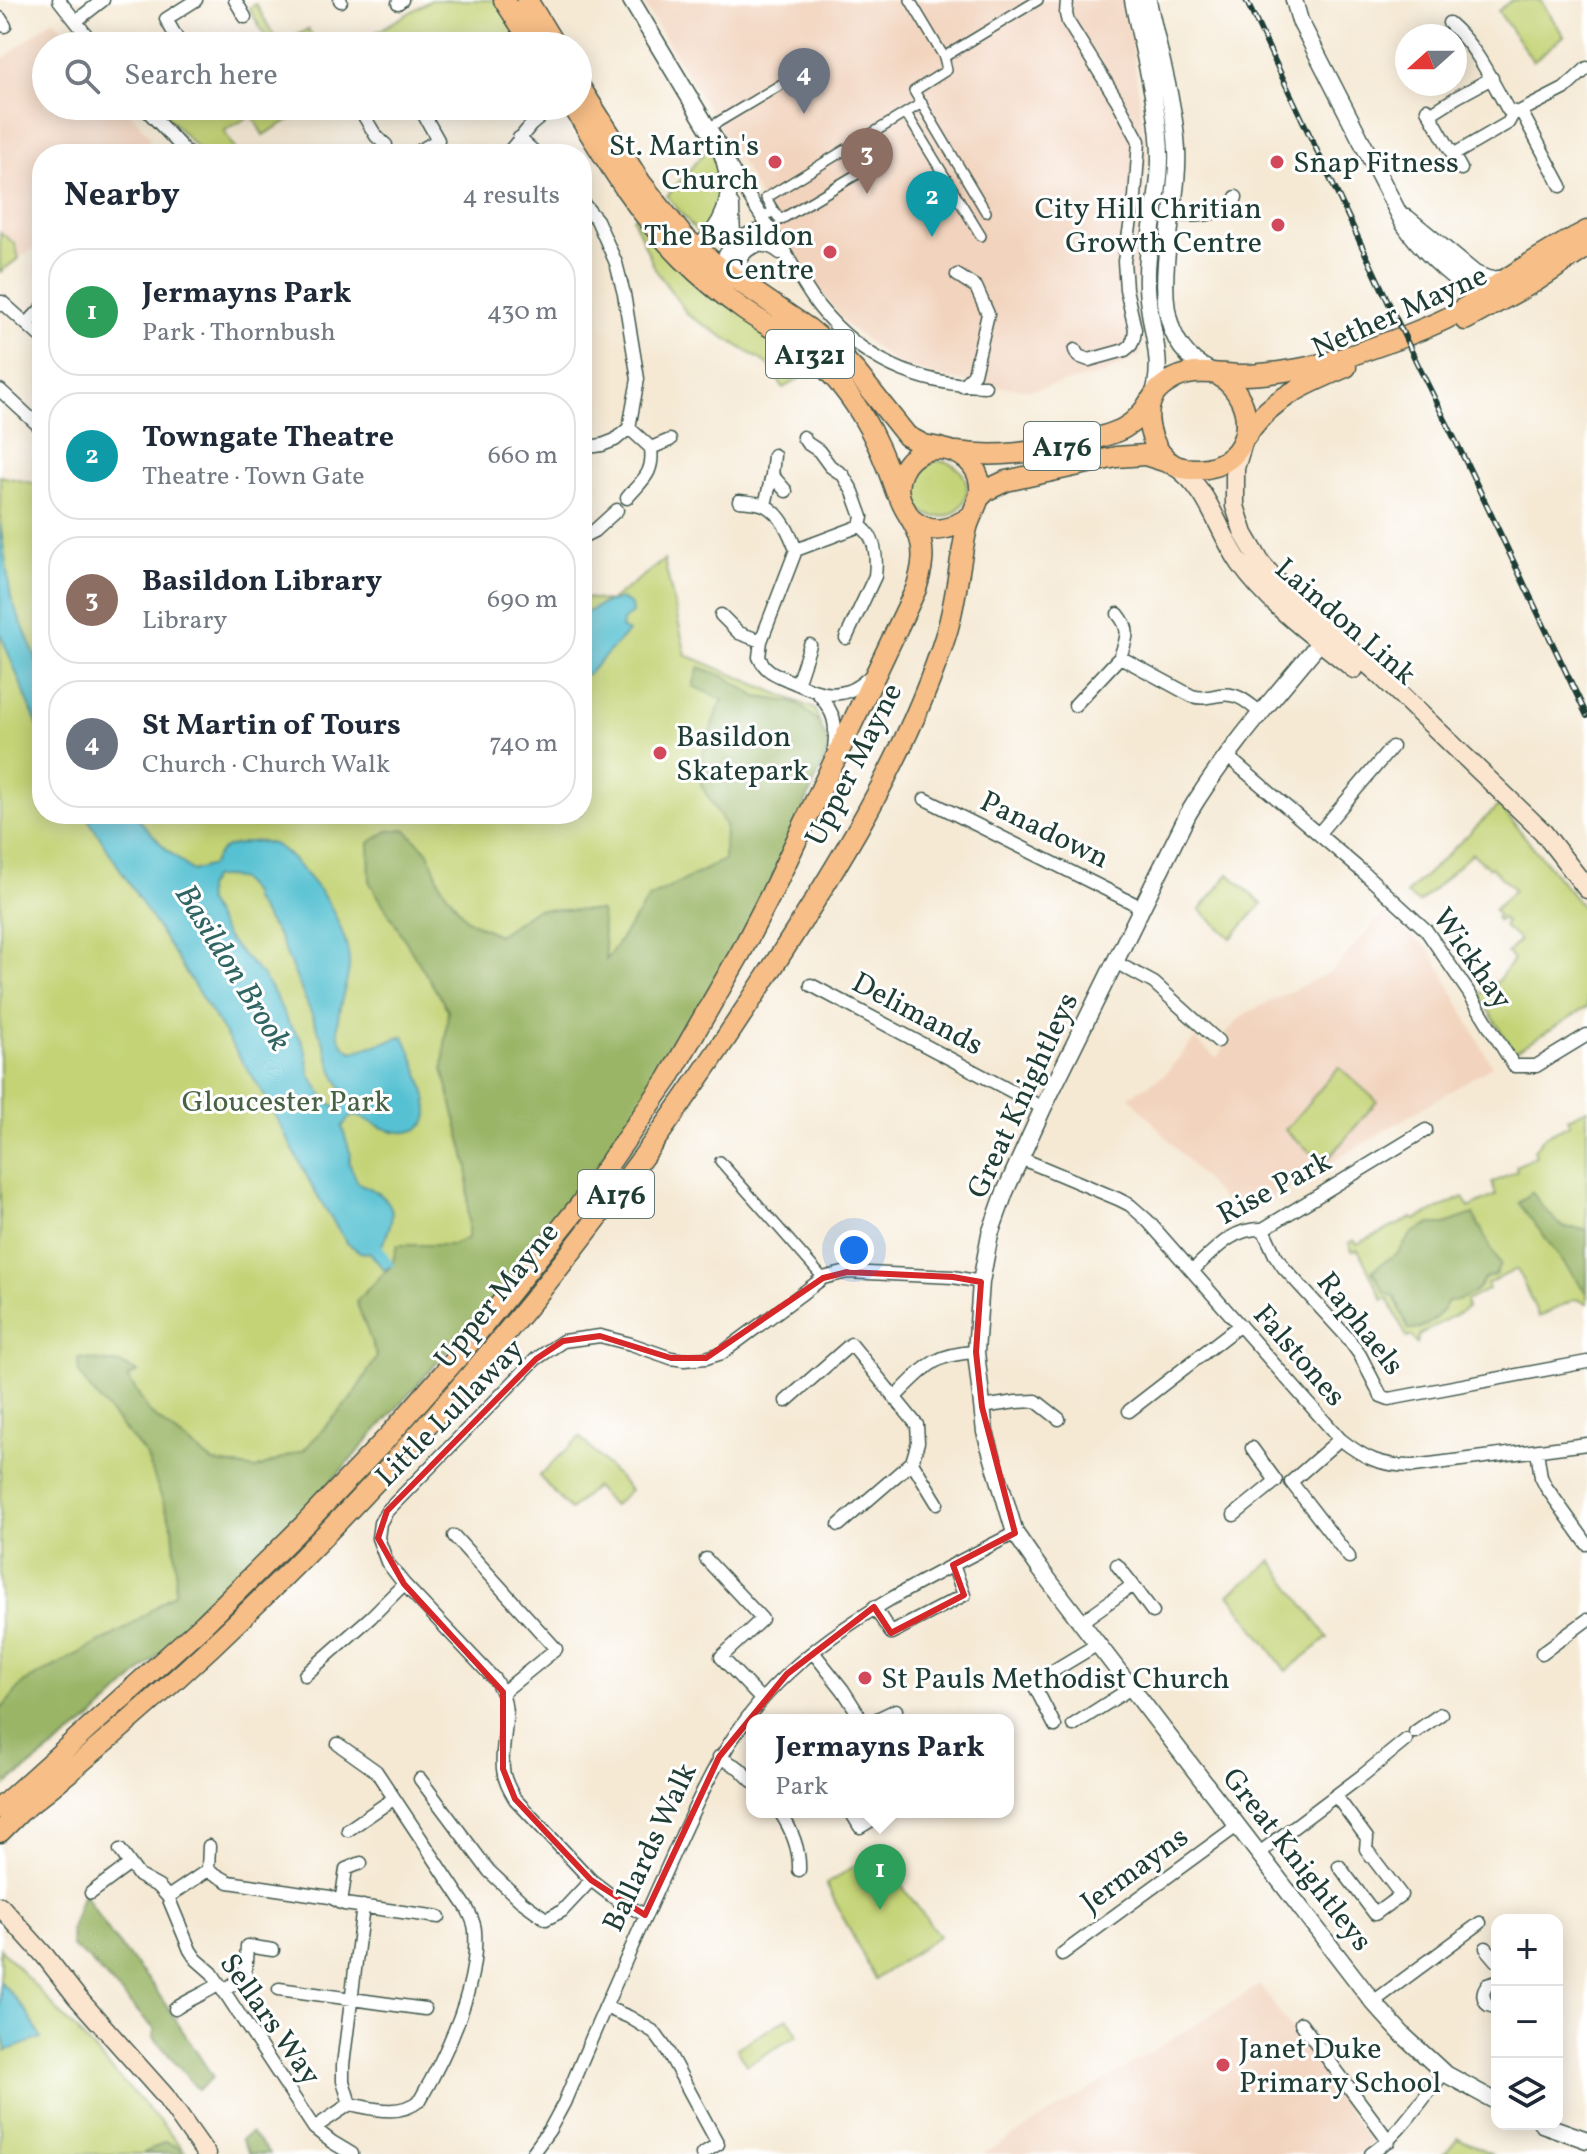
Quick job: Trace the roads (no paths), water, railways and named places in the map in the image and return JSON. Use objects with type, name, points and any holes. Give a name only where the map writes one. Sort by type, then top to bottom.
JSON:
[{"type":"main road","points":[[504,0],[525,32]]},
{"type":"main road","points":[[514,0],[532,32]]},
{"type":"main road","points":[[527,0],[546,32]]},
{"type":"main road","name":"A1321","points":[[592,106],[646,191],[683,236],[697,249],[731,268],[768,301],[839,354],[907,436],[924,445],[948,450]]},
{"type":"main road","name":"A1321","points":[[582,120],[643,213],[674,249],[725,296],[804,349],[837,380],[860,410],[880,445],[903,507]]},
{"type":"main road","name":"Nether Mayne","points":[[1217,374],[1269,373],[1325,363],[1424,329],[1449,318],[1587,231]]},
{"type":"main road","name":"Nether Mayne","points":[[1243,439],[1266,410],[1296,390],[1467,319],[1536,281],[1587,247]]},
{"type":"main road","name":"A176","points":[[948,450],[1015,455],[1095,439],[1118,431],[1135,420],[1164,385],[1179,376],[1201,372],[1217,374]]},
{"type":"main road","points":[[1217,374],[1231,384],[1241,399],[1247,420],[1243,439]]},
{"type":"main road","points":[[1152,397],[1149,417],[1151,435],[1173,465]]},
{"type":"main road","name":"A176","points":[[903,507],[916,523],[930,529],[944,530],[957,526],[987,490],[1006,481],[1116,457],[1145,455],[1196,469],[1216,465],[1233,453],[1243,439]]},
{"type":"main road","name":"Laindon Link","points":[[1243,439],[1234,481],[1235,506],[1244,534],[1275,581],[1325,637]]},
{"type":"main road","points":[[903,507],[899,480],[908,463],[916,455],[931,449],[948,450]]},
{"type":"main road","name":"Upper Mayne","points":[[0,1832],[169,1685],[349,1511],[448,1401],[578,1245],[697,1081],[817,897],[899,751],[921,701],[955,601],[979,481],[966,458],[948,450]]},
{"type":"main road","name":"Laindon Link","points":[[1173,465],[1199,487],[1231,549],[1251,577],[1325,637],[1393,701],[1439,733],[1543,832],[1587,889]]},
{"type":"main road","name":"Upper Mayne","points":[[0,1808],[204,1624],[367,1459],[457,1358],[580,1205],[659,1092],[702,1021],[771,894],[916,589],[923,555],[919,534],[903,507]]},
{"type":"main road","points":[[0,1796],[64,1751]]},
{"type":"main road","points":[[0,1906],[165,2096],[206,2154]]},
{"type":"main road","points":[[0,1921],[42,1966],[76,1996]]},
{"type":"street","points":[[59,0],[84,32]]},
{"type":"street","points":[[76,21],[103,0]]},
{"type":"street","points":[[173,32],[166,19],[196,0]]},
{"type":"street","points":[[631,0],[761,218],[831,320],[868,353],[910,375],[933,382],[985,386]]},
{"type":"street","points":[[944,57],[1038,0]]},
{"type":"street","points":[[1067,0],[1068,22],[1139,141],[1135,197],[1124,261],[1135,329],[1131,345],[1125,350],[1089,360],[1078,356],[1075,350]]},
{"type":"street","points":[[1292,0],[1404,224],[1435,261],[1465,284],[1485,294],[1502,289],[1558,257],[1587,247]]},
{"type":"street","points":[[240,1],[245,17]]},
{"type":"street","points":[[1137,2],[1176,135],[1177,179],[1165,261],[1169,320],[1177,341],[1190,358],[1217,374]]},
{"type":"street","points":[[1137,2],[1160,157],[1159,183],[1146,261],[1147,299],[1158,366],[1152,397]]},
{"type":"street","points":[[912,3],[944,57],[947,70],[914,91],[986,212]]},
{"type":"street","points":[[1449,23],[1466,37],[1508,110],[1518,112],[1561,186]]},
{"type":"street","points":[[715,124],[820,61]]},
{"type":"street","points":[[1453,155],[1508,123],[1518,112],[1564,89],[1587,68]]},
{"type":"street","points":[[1461,169],[1428,111],[1492,78]]},
{"type":"street","points":[[851,147],[864,170],[780,220],[766,198],[922,103]]},
{"type":"street","points":[[906,113],[981,236]]},
{"type":"street","points":[[156,120],[179,144]]},
{"type":"street","points":[[366,120],[385,144]]},
{"type":"street","points":[[427,120],[438,140],[431,144]]},
{"type":"street","points":[[514,144],[537,120]]},
{"type":"street","points":[[519,138],[526,144]]},
{"type":"street","points":[[721,150],[730,184],[731,268]]},
{"type":"street","points":[[674,249],[684,254],[697,249],[715,230],[729,202],[730,184]]},
{"type":"street","points":[[1391,198],[1408,219],[1468,269],[1490,280],[1508,278]]},
{"type":"street","points":[[1147,299],[1152,263],[1164,218],[1173,214],[1203,216],[1236,204]]},
{"type":"street","points":[[761,218],[774,211]]},
{"type":"street","points":[[592,214],[616,263],[638,379],[629,428],[615,440],[592,446]]},
{"type":"street","points":[[733,249],[747,235],[759,231],[768,233],[780,245]]},
{"type":"street","points":[[795,271],[779,252],[765,245],[756,246],[745,253],[722,277],[731,289],[804,349]]},
{"type":"street","points":[[957,275],[976,287],[988,314],[974,374],[962,386]]},
{"type":"street","points":[[1465,284],[1472,295],[1467,306]]},
{"type":"street","points":[[0,305],[2,302],[32,329]]},
{"type":"street","points":[[27,324],[32,319]]},
{"type":"street","points":[[0,390],[32,420]]},
{"type":"street","points":[[627,498],[651,470],[652,462],[651,448],[629,428]]},
{"type":"street","points":[[803,437],[830,466],[843,475],[862,517],[860,526]]},
{"type":"street","points":[[651,448],[670,440]]},
{"type":"street","points":[[765,505],[774,455]]},
{"type":"street","points":[[772,475],[786,491]]},
{"type":"street","points":[[739,501],[765,505],[789,532],[796,550],[761,641],[759,657],[763,666],[818,693],[842,693],[867,680],[879,665]]},
{"type":"street","points":[[592,532],[617,510]]},
{"type":"street","points":[[796,550],[860,526]]},
{"type":"street","points":[[846,638],[875,576],[871,538],[860,526]]},
{"type":"street","points":[[1075,705],[1120,657],[1128,632],[1118,614]]},
{"type":"street","points":[[721,615],[739,633],[761,641]]},
{"type":"street","name":"Great Knightleys","points":[[1325,637],[1227,756],[1188,814],[1020,1158],[990,1234],[981,1282],[976,1352],[982,1407],[985,1432],[1015,1533],[1373,2002],[1444,2073],[1491,2099]]},
{"type":"street","points":[[797,684],[810,645]]},
{"type":"street","points":[[1120,657],[1192,696],[1237,696],[1262,714]]},
{"type":"street","points":[[818,693],[833,714],[836,733],[823,783]]},
{"type":"street","points":[[1319,833],[1392,747]]},
{"type":"street","name":"Wickhay","points":[[1227,756],[1319,833],[1426,930],[1514,1066],[1536,1066],[1587,1035]]},
{"type":"street","name":"Panadown","points":[[925,799],[1141,907]]},
{"type":"street","points":[[1115,962],[1154,983],[1218,1041]]},
{"type":"street","name":"Delimands","points":[[811,985],[1043,1108]]},
{"type":"street","name":"Rise Park","points":[[1192,1271],[1229,1237],[1253,1228],[1263,1229],[1426,1130]]},
{"type":"street","name":"Falstones","points":[[1020,1158],[1130,1205],[1147,1220],[1340,1439],[1374,1461],[1393,1466],[1414,1466],[1587,1444]]},
{"type":"street","points":[[720,1161],[823,1278]]},
{"type":"street","name":"Raphaels","points":[[1263,1229],[1284,1268],[1360,1355],[1381,1396],[1389,1399],[1587,1362]]},
{"type":"street","name":"Little Lullaway","points":[[503,1692],[404,1584],[387,1562],[378,1538],[380,1523],[387,1511],[536,1359],[563,1341],[600,1336],[671,1358],[706,1358],[722,1353],[823,1278],[847,1272],[953,1277],[981,1282]]},
{"type":"street","points":[[1129,1411],[1240,1325]]},
{"type":"street","points":[[786,1401],[851,1344],[917,1425],[918,1442],[912,1462],[839,1525]]},
{"type":"street","points":[[895,1397],[939,1358],[976,1352]]},
{"type":"street","points":[[982,1407],[1036,1401],[1059,1419]]},
{"type":"street","points":[[1234,1515],[1276,1481],[1291,1482],[1340,1439]]},
{"type":"street","points":[[1252,1448],[1276,1481]]},
{"type":"street","points":[[1537,1451],[1541,1477],[1546,1487],[1587,1544]]},
{"type":"street","points":[[912,1462],[937,1503]]},
{"type":"street","points":[[1291,1482],[1349,1557]]},
{"type":"street","name":"Ballards Walk","points":[[751,1714],[787,1674],[874,1607],[1015,1533]]},
{"type":"street","points":[[454,1536],[556,1649],[503,1692],[507,1716],[503,1769],[506,1784],[515,1799],[591,1880],[617,1900],[645,1915]]},
{"type":"street","points":[[706,1559],[762,1619],[721,1657],[762,1700]]},
{"type":"street","points":[[874,1607],[891,1633],[964,1595],[953,1565]]},
{"type":"street","points":[[1117,1565],[1153,1612]]},
{"type":"street","points":[[305,1675],[404,1584]]},
{"type":"street","points":[[1081,1622],[1133,1585]]},
{"type":"street","points":[[1542,1653],[1587,1620]]},
{"type":"street","points":[[1055,1726],[1033,1683],[1098,1644]]},
{"type":"street","points":[[813,1652],[858,1714]]},
{"type":"street","points":[[1073,1725],[1131,1688]]},
{"type":"street","points":[[888,1714],[896,1710]]},
{"type":"street","points":[[1258,1854],[1441,1714]]},
{"type":"street","name":"Ballards Walk","points":[[532,2154],[564,2103],[689,1815],[719,1757],[746,1720]]},
{"type":"street","points":[[314,2128],[350,2104],[394,2111],[412,2106],[420,2100],[466,2002],[475,1928],[467,1908],[376,1771],[338,1744]]},
{"type":"street","points":[[719,1757],[746,1775]]},
{"type":"street","points":[[420,1779],[489,1871],[546,1919],[562,1911],[591,1880]]},
{"type":"street","points":[[1336,1796],[1367,1838],[1366,1849],[1401,1895],[1375,1914],[1339,1866]]},
{"type":"street","points":[[348,1830],[393,1799]]},
{"type":"street","points":[[784,1818],[798,1848],[799,1870]]},
{"type":"street","points":[[855,1818],[860,1827],[875,1818]]},
{"type":"street","name":"Jermayns","points":[[1062,1954],[1237,1826]]},
{"type":"street","points":[[208,1870],[209,1846]]},
{"type":"street","name":"Sellars Way","points":[[120,1850],[139,1876],[159,1887],[168,1897],[190,1950],[212,1973],[314,2128],[352,2154]]},
{"type":"street","points":[[341,1903],[346,1869],[361,1863]]},
{"type":"street","points":[[91,1893],[130,1864]]},
{"type":"street","points":[[168,1897],[208,1870]]},
{"type":"street","points":[[208,1870],[229,1882],[439,1917]]},
{"type":"street","points":[[350,2104],[343,2081],[343,2065],[363,1906]]},
{"type":"street","points":[[1373,2002],[1480,1935],[1491,1952]]},
{"type":"street","points":[[175,2009],[188,2000],[245,1976],[247,1946],[273,1950]]},
{"type":"street","points":[[1491,1984],[1483,1993],[1491,2006]]},
{"type":"street","points":[[279,1989],[425,2009]]},
{"type":"street","points":[[605,2007],[644,2025],[654,2032],[667,2050],[718,2144],[702,2154]]},
{"type":"street","points":[[1301,2023],[1389,2141]]},
{"type":"street","points":[[1371,2154],[1389,2141],[1444,2073]]},
{"type":"street","points":[[1559,2130],[1587,2140]]},
{"type":"water","points":[[0,523],[11,598],[32,648],[32,711],[0,633]]},
{"type":"water","points":[[621,599],[631,605],[632,613],[623,621],[621,628],[628,632],[592,670],[592,610]]},
{"type":"water","points":[[91,824],[143,824],[192,871],[212,865],[219,853],[229,846],[248,842],[275,845],[296,863],[329,904],[344,936],[349,958],[339,1014],[339,1036],[353,1052],[404,1036],[420,1078],[428,1111],[423,1125],[413,1131],[389,1130],[355,1115],[342,1127],[351,1155],[349,1163],[358,1183],[381,1195],[391,1208],[390,1225],[381,1247],[392,1265],[384,1270],[371,1254],[360,1252],[347,1243],[314,1190],[270,1105]],"holes":[[[228,876],[240,880],[252,893],[253,900],[279,937],[348,1101],[343,1106],[335,1107],[326,1100],[310,1075],[300,1037],[289,1024],[262,975],[227,938],[207,902],[206,888],[212,878]]]},
{"type":"water","points":[[0,1981],[27,2012],[41,2038],[6,2051],[0,2023]]},
{"type":"waterway","name":"Basildon Brook","points":[[380,1244],[392,1265]]},
{"type":"railway","points":[[1246,0],[1587,716]]},
{"type":"place","name":"St Martin of Tours","points":[[804,114]]},
{"type":"place","name":"St. Martin's Church","points":[[775,162]]},
{"type":"place","name":"Snap Fitness","points":[[1277,162]]},
{"type":"place","name":"Basildon Library","points":[[867,194]]},
{"type":"place","name":"City Hill Chritian Growth Centre","points":[[1278,225]]},
{"type":"place","name":"Towngate Theatre","points":[[932,237]]},
{"type":"place","name":"The Basildon Centre","points":[[830,252]]},
{"type":"place","name":"Basildon Skatepark","points":[[660,753]]},
{"type":"place","name":"St Pauls Methodist Church","points":[[865,1678]]},
{"type":"place","name":"Jermayns Park","points":[[880,1910]]},
{"type":"place","name":"Janet Duke Primary School","points":[[1223,2065]]},
{"type":"park label","name":"Gloucester Park","points":[[286,1101]]}]
